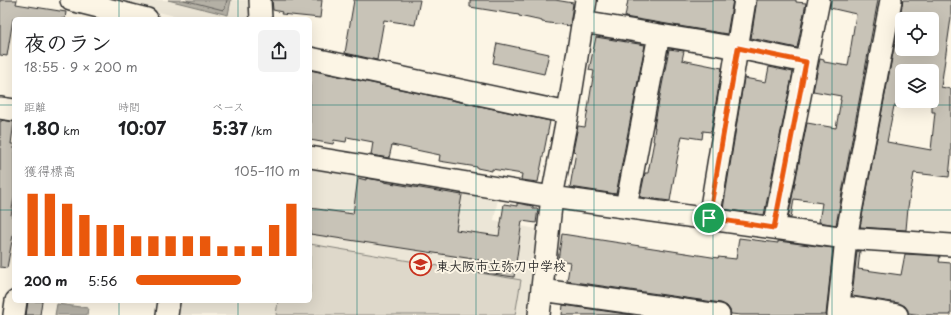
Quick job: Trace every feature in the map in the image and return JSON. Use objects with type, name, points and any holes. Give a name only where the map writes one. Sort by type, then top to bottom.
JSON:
[{"type":"street","points":[[71,0],[139,17]]},
{"type":"street","points":[[260,0],[261,17]]},
{"type":"street","points":[[539,315],[552,197],[568,113],[586,0]]},
{"type":"street","points":[[709,218],[745,0]]},
{"type":"street","points":[[774,228],[819,0]]},
{"type":"street","points":[[891,0],[846,238],[839,311],[898,315]]},
{"type":"street","points":[[582,22],[738,48],[806,62]]},
{"type":"street","points":[[626,207],[659,35]]},
{"type":"street","points":[[312,58],[568,113]]},
{"type":"street","points":[[0,108],[12,110]]},
{"type":"street","points":[[312,157],[552,197],[846,238],[951,245]]},
{"type":"street","points":[[542,290],[719,315]]},
{"type":"street","points":[[14,315],[16,303]]},
{"type":"street","points":[[167,315],[170,303]]},
{"type":"shaded area","points":[[106,0],[255,0],[256,17],[179,17]]},
{"type":"shaded area","name":"東大阪市立弥刀中学校","points":[[312,166],[498,198],[494,220],[536,229],[527,315],[175,315],[178,303],[312,303]]},
{"type":"shaded area","points":[[312,244],[521,280],[515,315],[276,315],[278,303],[312,303]]},
{"type":"water","points":[[168,0],[231,0],[228,15]]},
{"type":"water","points":[[57,304],[88,308],[87,315],[55,315]]},
{"type":"building","points":[[0,0],[17,0],[16,4],[66,12],[65,17],[12,17],[7,56],[0,55]]},
{"type":"building","points":[[272,0],[322,0],[320,18],[281,14],[282,12],[273,10]]},
{"type":"building","points":[[354,0],[420,0],[415,25],[384,20],[377,60],[345,53]]},
{"type":"building","points":[[470,0],[555,0],[573,3],[570,26],[542,22],[519,15],[470,7]]},
{"type":"building","points":[[628,0],[733,0],[727,34],[625,17]]},
{"type":"building","points":[[757,0],[796,0],[796,2],[806,3],[797,48],[751,38]]},
{"type":"building","points":[[831,0],[878,0],[836,225],[819,222],[822,203],[794,199],[791,218],[788,218],[807,123],[836,128],[841,96],[813,91],[820,59],[824,60],[824,62],[848,66],[856,14],[830,8]]},
{"type":"building","points":[[903,0],[951,0],[951,18],[941,87],[951,89],[951,157],[949,177],[914,173],[908,207],[906,230],[860,227],[895,42],[895,56],[939,56],[939,12],[901,12]]},
{"type":"building","points":[[596,37],[645,45],[616,194],[570,187],[576,152],[573,151],[578,126],[585,127],[594,71],[589,70]]},
{"type":"building","points":[[497,43],[549,54],[544,74],[493,63]]},
{"type":"building","points":[[669,49],[684,51],[682,60],[722,68],[711,132],[703,131],[702,139],[682,136],[670,201],[640,197],[645,173],[648,173],[654,141],[654,127]]},
{"type":"building","points":[[769,67],[793,72],[764,215],[723,209],[744,78],[766,82]]},
{"type":"building","points":[[312,70],[550,121],[538,182],[521,180],[522,174],[492,169],[492,171],[439,161],[440,155],[392,145],[389,158],[371,155],[373,142],[347,137],[346,142],[334,140],[333,144],[312,140]]},
{"type":"building","points":[[0,121],[12,122],[12,241],[7,268],[0,267]]},
{"type":"building","points":[[358,178],[366,180],[366,178],[462,195],[456,230],[499,236],[504,204],[517,206],[517,203],[533,206],[533,209],[538,209],[536,223],[522,221],[514,277],[478,272],[480,260],[312,234],[312,208],[353,214]]},
{"type":"building","points":[[562,234],[718,258],[736,259],[739,238],[833,248],[826,315],[731,314],[727,306],[721,303],[567,281],[570,262],[558,260]]},
{"type":"building","points":[[857,251],[860,251],[858,269],[901,275],[905,254],[940,256],[939,262],[951,263],[951,315],[922,315],[908,313],[905,306],[899,303],[852,296]]},
{"type":"building","points":[[28,303],[42,303],[40,315],[26,315]]},
{"type":"building","points":[[563,305],[633,315],[562,315]]},
{"type":"place","name":"東大阪市立弥刀中学校","points":[[421,265]]},
{"type":"route","points":[[738,48],[806,62],[774,228],[709,218],[738,48]]}]
